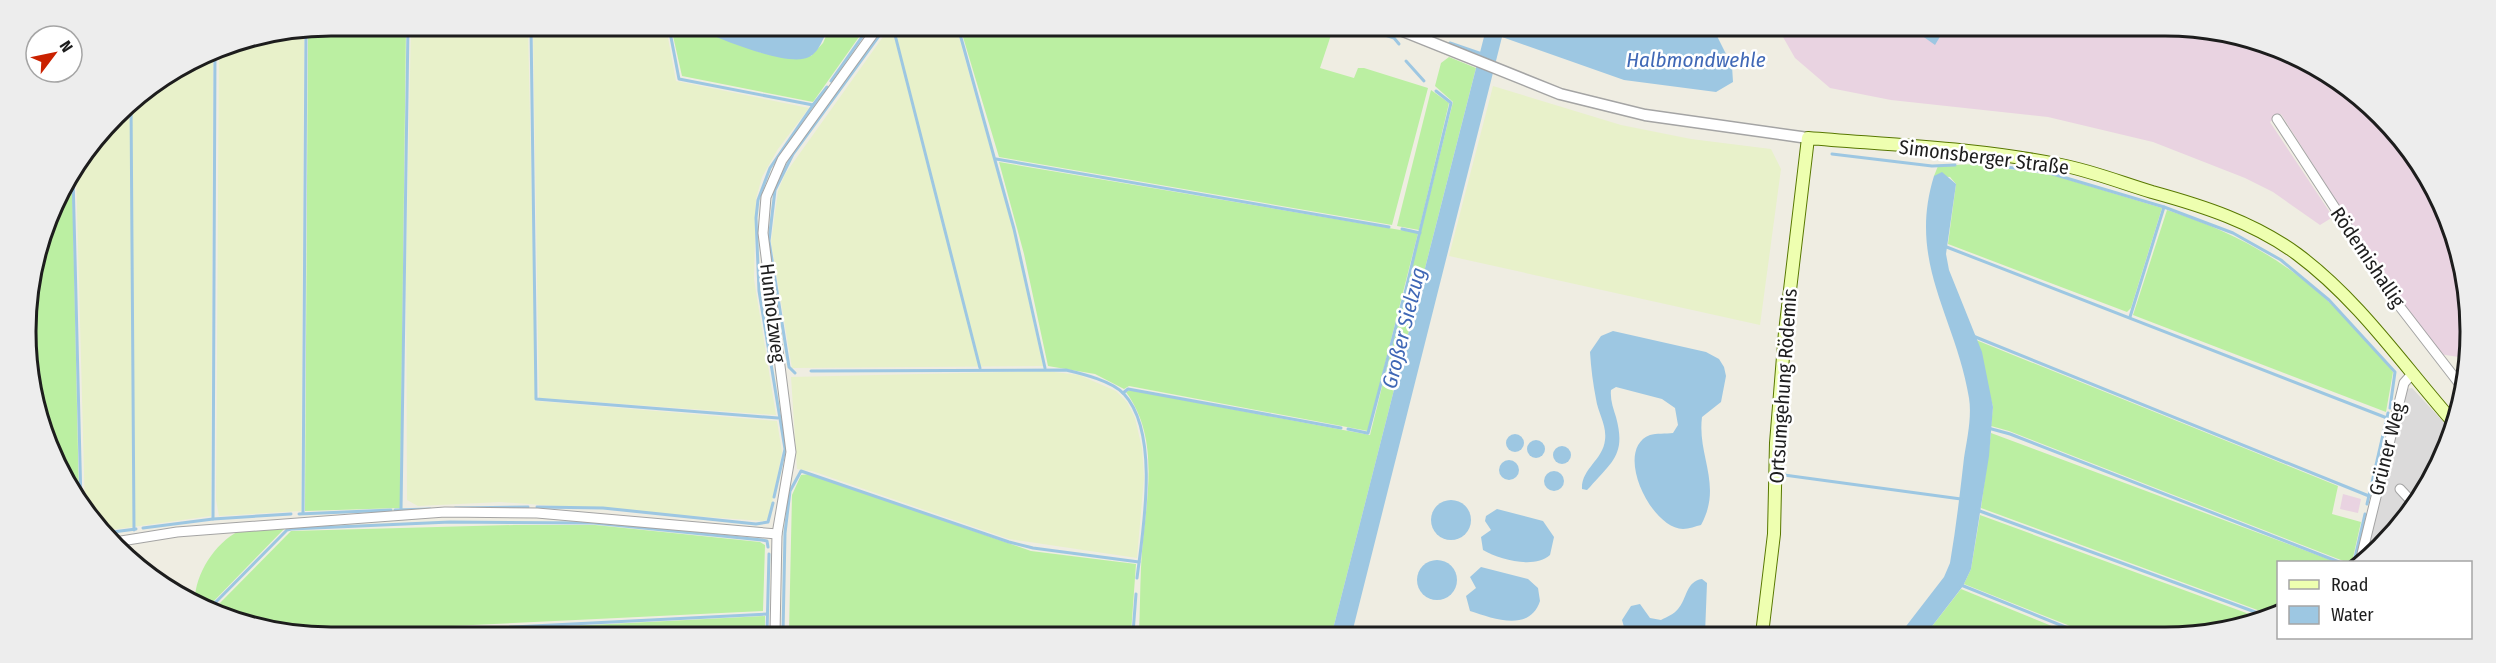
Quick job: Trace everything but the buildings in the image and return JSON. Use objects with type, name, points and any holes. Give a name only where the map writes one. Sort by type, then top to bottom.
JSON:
[{"type":"main road","name":"Simonsberger Straße","points":[[1808,138],[1978,154],[2060,165],[2218,212],[2265,234],[2296,254],[2333,284],[2362,313],[2448,415]]},
{"type":"main road","name":"Ortsumgehung Rödemis","points":[[1763,627],[1774,534],[1778,406],[1808,138]]},
{"type":"street","name":"Hunholzweg","points":[[775,627],[777,534],[790,452],[763,233],[766,197],[782,160],[872,36]]},
{"type":"street","name":"Simonsberger Straße","points":[[1415,36],[1560,94],[1645,115],[1808,138]]},
{"type":"street","name":"Rödemishallig","points":[[2277,119],[2397,303],[2456,379]]},
{"type":"street","name":"Grüner Weg","points":[[2363,550],[2404,383],[2412,374]]},
{"type":"street","points":[[2400,489],[2408,498]]},
{"type":"street","points":[[124,541],[177,532],[445,512],[560,514],[777,534]]},
{"type":"shaded area","points":[[1782,36],[2164,36],[2222,42],[2278,58],[2329,86],[2359,109],[2387,137],[2410,167],[2438,218],[2450,255],[2459,312],[2458,357],[2439,354],[2397,297],[2281,114],[2270,122],[2333,217],[2320,225],[2273,192],[2245,178],[2153,142],[2048,117],[1891,100],[1830,88],[1795,58]]},
{"type":"shaded area","points":[[2412,388],[2445,423],[2430,462],[2410,496],[2387,526],[2367,546],[2406,389]]},
{"type":"shaded area","points":[[2343,494],[2361,499],[2358,513],[2340,509]]},
{"type":"green space","points":[[406,36],[400,508],[305,511],[308,37]]},
{"type":"green space","points":[[411,36],[528,36],[536,401],[777,421],[782,452],[769,519],[763,521],[500,502],[418,506],[407,500],[406,270]]},
{"type":"green space","points":[[533,36],[668,36],[676,81],[809,108],[778,149],[762,177],[756,199],[754,279],[776,415],[539,398]]},
{"type":"green space","points":[[673,36],[718,36],[762,53],[811,56],[826,36],[860,36],[813,102],[682,76]]},
{"type":"green space","points":[[884,36],[959,36],[1013,229],[1043,366],[792,368],[771,242],[778,191],[785,174]]},
{"type":"green space","points":[[963,36],[1331,36],[1320,68],[1354,78],[1358,68],[1364,68],[1428,88],[1392,225],[999,157]]},
{"type":"green space","points":[[304,38],[301,511],[219,516],[216,500],[219,58],[255,46]]},
{"type":"green space","points":[[1449,57],[1476,68],[1334,627],[1139,627],[1148,455],[1145,433],[1138,412],[1126,392],[1130,390],[1370,435],[1453,102],[1435,86],[1441,63]]},
{"type":"green space","points":[[213,60],[211,516],[113,530],[85,494],[76,183],[109,137],[137,109],[167,86]]},
{"type":"green space","points":[[1493,86],[1621,125],[1691,139],[1771,149],[1781,169],[1760,325],[1449,256]]},
{"type":"green space","points":[[1431,90],[1449,103],[1419,230],[1397,226]]},
{"type":"green space","points":[[999,162],[1418,233],[1368,431],[1129,386],[1124,389],[1095,374],[1048,366],[1024,254]]},
{"type":"green space","points":[[1974,164],[2056,176],[2162,208],[2131,308],[2127,312],[1948,244],[1956,184],[1950,177],[1934,176],[1938,166]]},
{"type":"green space","points":[[72,190],[79,484],[58,445],[46,408],[39,370],[36,332],[39,293],[46,255],[58,218]]},
{"type":"green space","points":[[2167,210],[2204,223],[2266,254],[2319,293],[2368,342],[2393,372],[2386,412],[2133,315]]},
{"type":"green space","points":[[1976,340],[2338,486],[2332,514],[2361,522],[2353,559],[2343,561],[1991,426],[1993,407]]},
{"type":"green space","points":[[1046,371],[1079,375],[1116,391],[1127,402],[1135,418],[1142,448],[1144,478],[1137,558],[1009,539],[812,471],[797,469],[791,377]]},
{"type":"green space","points":[[1991,433],[2333,561],[2277,561],[2277,605],[2260,611],[1981,508]]},
{"type":"green space","points":[[810,474],[1031,551],[1136,564],[1131,627],[789,627],[792,495],[801,475]]},
{"type":"green space","points":[[1980,515],[2250,614],[2222,621],[2184,626],[2073,627],[1964,584],[1971,569]]},
{"type":"green space","points":[[595,525],[760,542],[765,545],[763,611],[429,627],[332,627],[274,621],[218,605],[291,531]]},
{"type":"green space","points":[[262,527],[286,527],[212,602],[196,594],[198,580],[208,560],[222,543],[239,531]]},
{"type":"green space","points":[[1961,589],[2054,627],[1931,627]]},
{"type":"green space","points":[[765,616],[765,627],[550,627]]},
{"type":"water","points":[[714,36],[825,36],[813,54],[799,59],[769,55]]},
{"type":"water","name":"Halbmondwehle","points":[[1484,36],[1717,36],[1732,66],[1733,82],[1716,92],[1624,80],[1502,37],[1354,627],[1334,627]]},
{"type":"water","points":[[1922,36],[1940,36],[1935,45]]},
{"type":"water","points":[[1942,172],[1956,184],[1946,254],[1949,270],[1982,352],[1993,407],[1989,456],[1971,569],[1963,586],[1931,627],[1905,627],[1944,577],[1950,563],[1970,420],[1970,405],[1963,369],[1937,289],[1926,236],[1927,207],[1934,176]]},
{"type":"water","points":[[1613,331],[1706,352],[1719,359],[1724,367],[1726,376],[1721,402],[1702,417],[1701,431],[1710,497],[1701,525],[1683,529],[1671,525],[1659,516],[1648,503],[1635,471],[1635,455],[1639,443],[1650,435],[1673,433],[1678,425],[1675,408],[1662,399],[1616,387],[1611,390],[1619,430],[1618,449],[1611,463],[1587,490],[1582,489],[1585,476],[1600,453],[1605,440],[1605,429],[1594,388],[1590,352],[1601,336]]},
{"type":"water","points":[[1515,434],[1523,439],[1524,443],[1519,451],[1515,452],[1507,447],[1506,443],[1511,435]]},
{"type":"water","points":[[1536,440],[1542,443],[1545,449],[1542,455],[1536,458],[1530,455],[1527,449],[1530,443]]},
{"type":"water","points":[[1558,446],[1566,446],[1571,451],[1569,462],[1558,464],[1553,459],[1553,451]]},
{"type":"water","points":[[1509,460],[1516,463],[1519,470],[1516,477],[1509,480],[1502,477],[1499,470],[1502,463]]},
{"type":"water","points":[[1554,471],[1561,474],[1564,481],[1561,488],[1554,491],[1547,488],[1544,481],[1547,474]]},
{"type":"water","points":[[1451,500],[1465,506],[1471,520],[1465,534],[1451,540],[1437,534],[1431,520],[1437,506]]},
{"type":"water","points":[[1497,509],[1543,521],[1554,537],[1550,555],[1536,562],[1517,562],[1483,550],[1481,537],[1491,530],[1485,521],[1486,516]]},
{"type":"water","points":[[1437,560],[1451,566],[1457,580],[1451,594],[1437,600],[1423,594],[1417,580],[1423,566]]},
{"type":"water","points":[[1481,567],[1528,579],[1538,588],[1540,601],[1535,611],[1528,617],[1510,621],[1470,611],[1466,596],[1476,588],[1470,577]]},
{"type":"water","points":[[1702,579],[1707,583],[1705,627],[1624,627],[1622,620],[1631,606],[1640,604],[1650,618],[1661,620],[1670,615],[1681,605],[1690,587],[1697,580]]},
{"type":"waterway","points":[[401,510],[408,36]]},
{"type":"waterway","points":[[531,36],[536,399],[778,418]]},
{"type":"waterway","points":[[671,36],[679,79],[813,105],[827,87]]},
{"type":"waterway","points":[[831,81],[863,36]]},
{"type":"waterway","points":[[795,373],[789,367],[769,241],[775,190],[793,154],[879,36]]},
{"type":"waterway","points":[[895,36],[980,368]]},
{"type":"waterway","points":[[960,36],[1014,229],[1045,368]]},
{"type":"waterway","points":[[1388,36],[1394,38],[1399,44]]},
{"type":"waterway","points":[[303,513],[306,38]]},
{"type":"waterway","points":[[1450,43],[1482,54]]},
{"type":"waterway","points":[[213,519],[215,59]]},
{"type":"waterway","points":[[1406,61],[1424,81]]},
{"type":"waterway","points":[[1436,91],[1450,102]]},
{"type":"waterway","name":"Großer Sielzug","points":[[1405,293],[1451,103]]},
{"type":"waterway","points":[[774,497],[785,449],[759,291],[756,218],[758,200],[770,168],[813,105]]},
{"type":"waterway","points":[[131,115],[134,530]]},
{"type":"waterway","points":[[1832,154],[1932,166],[1955,165]]},
{"type":"waterway","points":[[996,159],[1389,227]]},
{"type":"waterway","points":[[1974,163],[2046,172],[2164,207],[2233,233],[2281,260],[2329,300],[2395,372],[2390,408]]},
{"type":"waterway","points":[[73,189],[81,487]]},
{"type":"waterway","points":[[2130,317],[2164,207]]},
{"type":"waterway","points":[[1402,229],[1420,233]]},
{"type":"waterway","points":[[1944,246],[2387,418]]},
{"type":"waterway","name":"Großer Sielzug","points":[[1368,433],[1403,300]]},
{"type":"waterway","points":[[1973,336],[2369,496]]},
{"type":"waterway","points":[[811,371],[1066,370],[1097,379],[1119,389],[1135,411],[1142,432],[1146,457],[1145,509],[1137,578]]},
{"type":"waterway","points":[[1123,393],[1128,389],[1341,428]]},
{"type":"waterway","points":[[2367,504],[2388,413]]},
{"type":"waterway","points":[[1988,428],[2010,434],[2336,561]]},
{"type":"waterway","points":[[1348,429],[1367,433]]},
{"type":"waterway","points":[[783,627],[785,533],[790,491],[801,471],[1009,542],[1033,548],[1139,562]]},
{"type":"waterway","points":[[1784,475],[1961,499]]},
{"type":"waterway","points":[[537,507],[603,508],[756,524],[768,522],[773,503]]},
{"type":"waterway","points":[[455,508],[528,507]]},
{"type":"waterway","points":[[395,510],[430,509]]},
{"type":"waterway","points":[[299,514],[391,510]]},
{"type":"waterway","points":[[1977,510],[2256,612]]},
{"type":"waterway","points":[[143,528],[213,519],[291,514]]},
{"type":"waterway","points":[[2355,557],[2365,514]]},
{"type":"waterway","points":[[215,603],[287,530],[291,529],[450,522],[594,523],[762,540],[767,541],[768,547]]},
{"type":"waterway","points":[[115,532],[136,529]]},
{"type":"waterway","points":[[767,627],[769,554]]},
{"type":"waterway","points":[[1961,585],[2065,627]]},
{"type":"waterway","points":[[1133,627],[1136,594]]},
{"type":"waterway","points":[[515,627],[767,614]]}]
